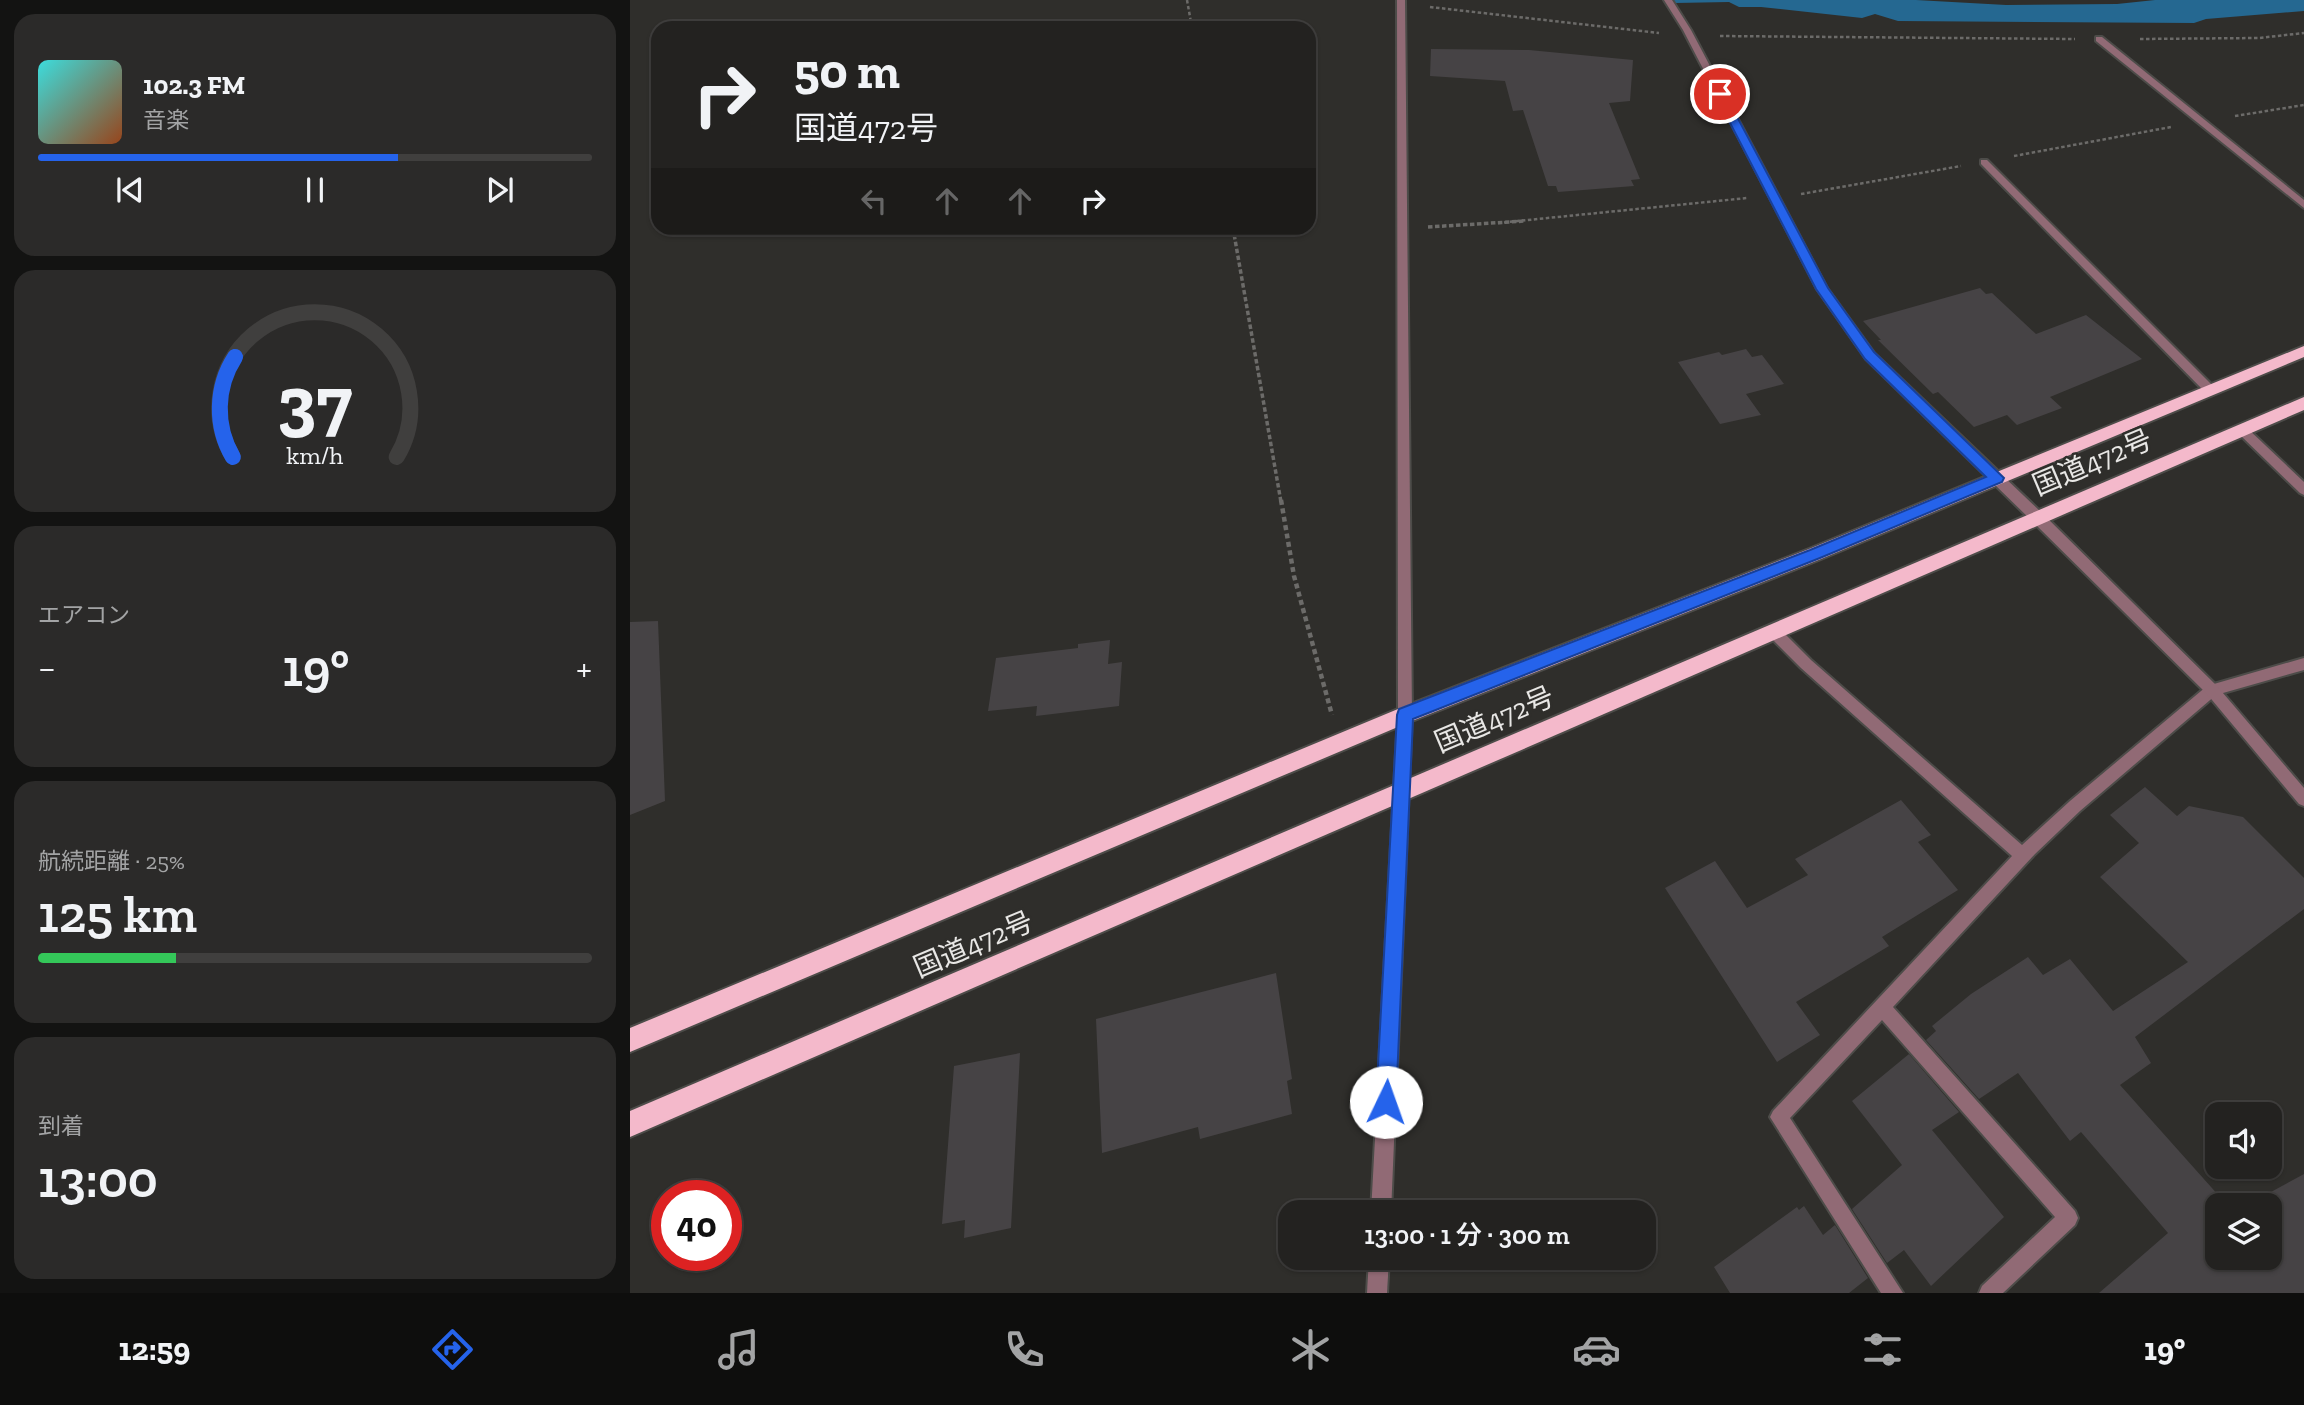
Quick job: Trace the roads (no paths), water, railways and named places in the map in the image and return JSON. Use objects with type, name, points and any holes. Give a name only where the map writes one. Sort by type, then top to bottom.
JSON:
[{"type":"highway","name":"国道472号","points":[[630,1040],[1405,715],[1815,554],[2304,351]]},
{"type":"highway","name":"国道472号","points":[[630,1124],[2304,403]]},
{"type":"street","points":[[1382,1200],[1405,715],[1401,0]]},
{"type":"street","points":[[1668,0],[1688,32],[1822,289],[1870,356],[2212,690],[2304,799]]},
{"type":"street","points":[[2099,39],[2304,205]]},
{"type":"street","points":[[1984,162],[2210,390]]},
{"type":"street","points":[[2242,430],[2304,490]]},
{"type":"street","points":[[1773,631],[1806,664],[2023,856]]},
{"type":"street","points":[[1893,1293],[1779,1117],[2023,856],[2075,806],[2212,690],[2304,664]]},
{"type":"street","points":[[1882,1007],[2068,1218],[1989,1293]]},
{"type":"street","points":[[1377,1293],[1378,1270]]},
{"type":"water","points":[[1667,0],[1916,0],[2006,5],[2117,4],[2155,0],[2304,0],[2304,11],[2206,19],[2194,23],[1898,21],[1875,14],[1862,18],[1739,7],[1729,2],[1675,3]]}]
